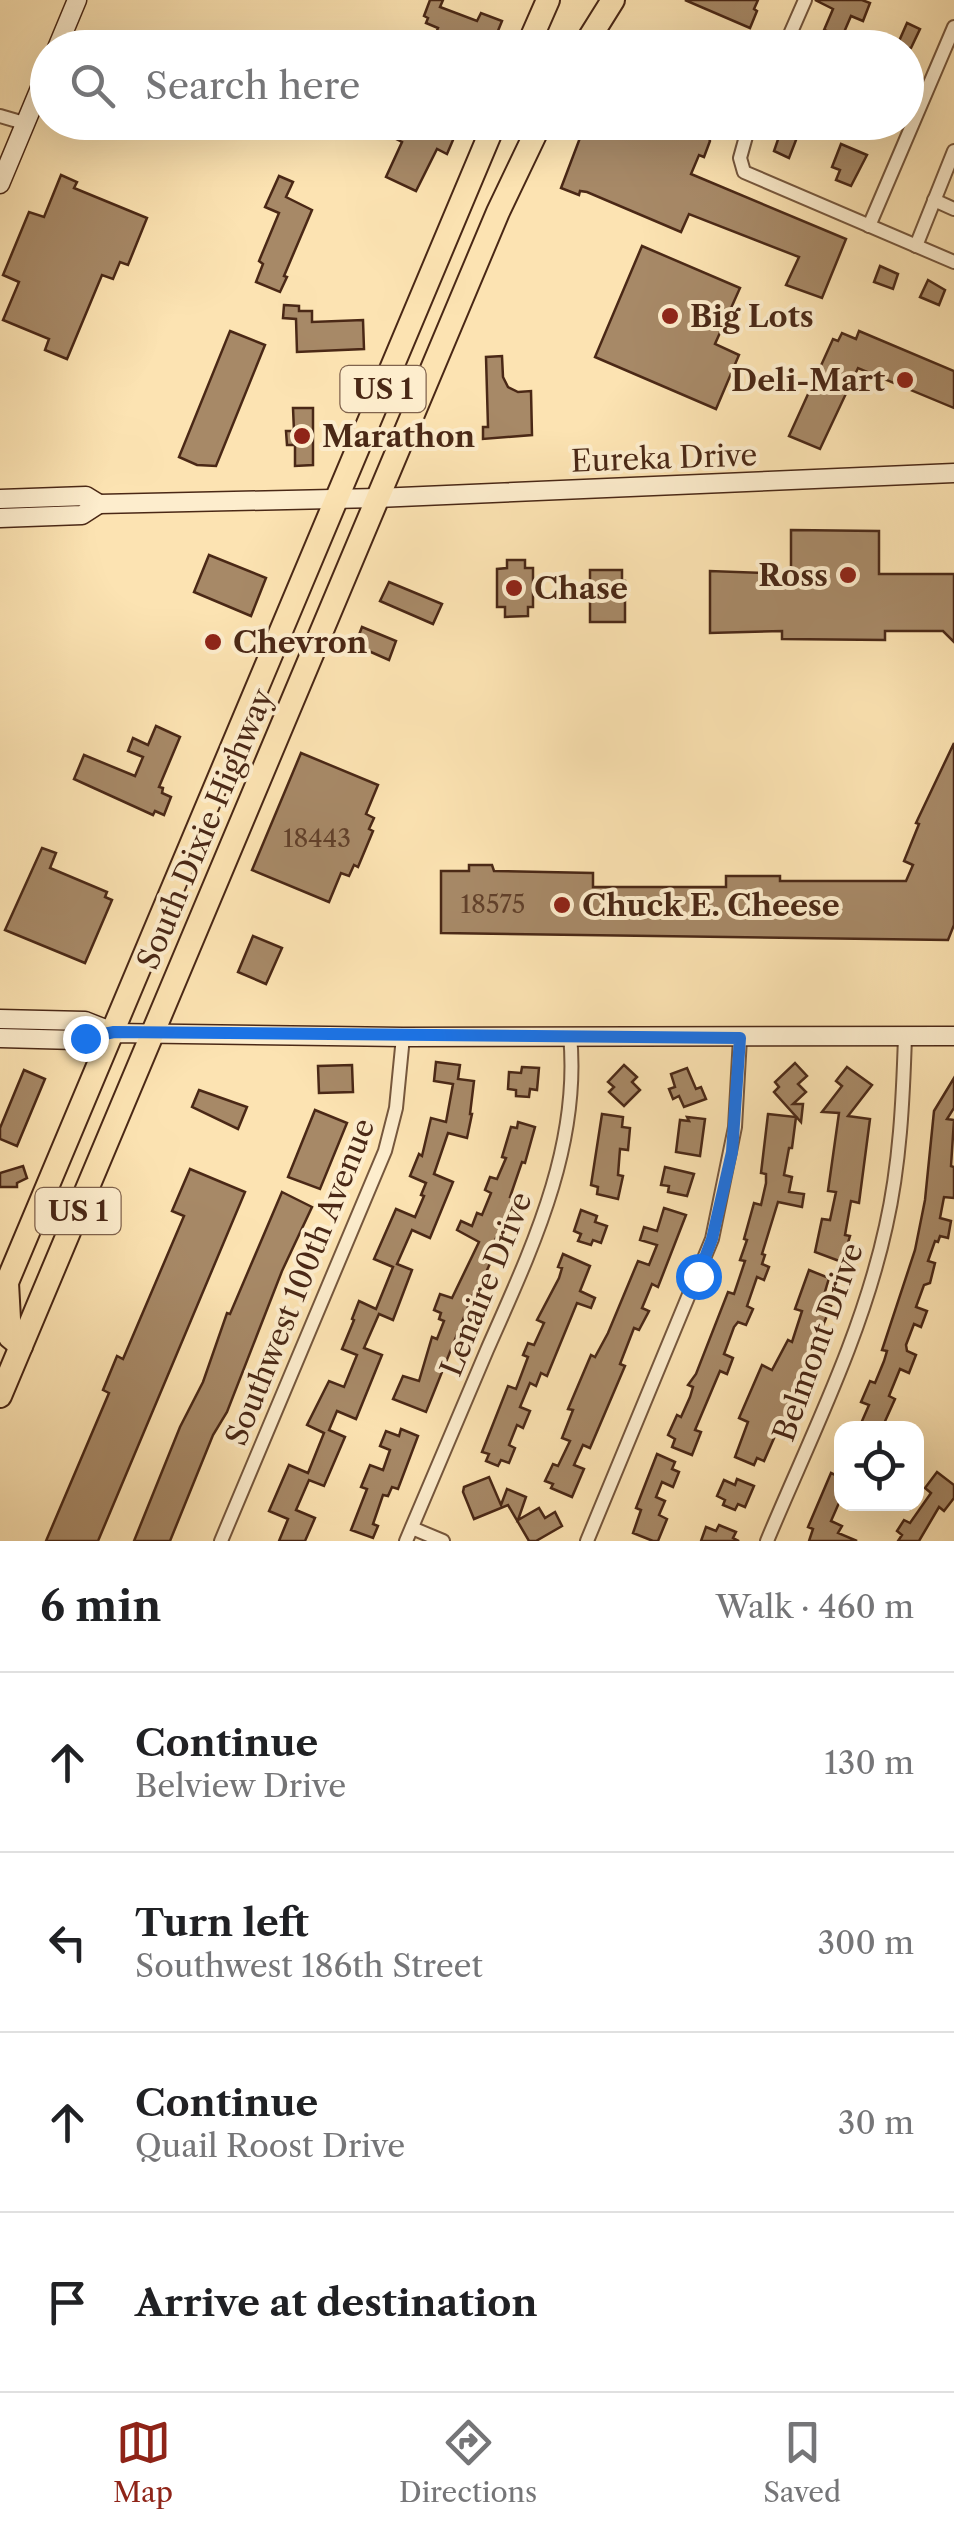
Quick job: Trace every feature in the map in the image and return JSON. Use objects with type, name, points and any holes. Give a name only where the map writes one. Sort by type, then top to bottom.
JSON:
[{"type":"highway","points":[[535,30],[548,0]]},
{"type":"highway","points":[[594,30],[613,0]]},
{"type":"highway","name":"South Dixie Highway","points":[[3,1291],[489,140]]},
{"type":"highway","points":[[502,140],[524,158]]},
{"type":"highway","name":"South Dixie Highway","points":[[2,1391],[11,1347],[152,1034],[532,140]]},
{"type":"highway","points":[[250,706],[284,720]]},
{"type":"highway","points":[[3,1291],[11,1347]]},
{"type":"main road","points":[[64,30],[77,0]]},
{"type":"main road","points":[[0,184],[30,110]]},
{"type":"main road","name":"Eureka Drive","points":[[99,504],[377,498],[954,473]]},
{"type":"main road","points":[[0,499],[86,496],[99,504],[82,515],[0,518]]},
{"type":"main road","points":[[0,1019],[85,1021],[114,1032]]},
{"type":"main road","points":[[0,1038],[76,1040],[114,1032],[402,1037],[954,1036]]},
{"type":"street","points":[[792,30],[805,0]]},
{"type":"street","points":[[924,97],[954,26]]},
{"type":"street","points":[[0,116],[24,123]]},
{"type":"street","points":[[743,140],[740,158],[744,172],[954,262]]},
{"type":"street","points":[[869,226],[906,140]]},
{"type":"street","points":[[916,246],[954,151]]},
{"type":"street","points":[[934,200],[954,209]]},
{"type":"street","name":"Lenaire Drive","points":[[409,1534],[551,1194],[570,1106],[570,1035]]},
{"type":"street","name":"Belmont Drive","points":[[767,1541],[861,1316],[882,1244],[898,1161],[904,1036]]},
{"type":"street","name":"Southwest 100th Avenue","points":[[221,1541],[385,1152],[396,1108],[402,1037]]},
{"type":"street","points":[[587,1541],[712,1239],[735,1127],[740,1038]]},
{"type":"street","points":[[409,1534],[444,1541]]},
{"type":"building","points":[[430,0],[443,0],[440,7],[477,21],[481,13],[502,21],[498,30],[437,30],[426,23],[428,18],[424,16]]},
{"type":"building","points":[[685,0],[758,0],[750,28]]},
{"type":"building","points":[[815,0],[870,3],[863,21],[851,16],[845,30],[824,30],[833,9]]},
{"type":"building","points":[[907,23],[920,29],[920,30],[904,30]]},
{"type":"building","points":[[398,140],[453,140],[447,154],[437,149],[416,191],[386,177],[402,142]]},
{"type":"building","points":[[579,140],[710,140],[704,157],[699,155],[691,174],[846,239],[822,298],[786,285],[799,257],[689,214],[681,232],[587,192],[580,191],[579,195],[561,188]]},
{"type":"building","points":[[778,140],[796,140],[789,158],[774,151]]},
{"type":"building","points":[[841,144],[867,155],[851,186],[836,180],[840,170],[832,167]]},
{"type":"building","points":[[61,175],[77,182],[74,188],[147,218],[128,265],[120,262],[113,279],[102,275],[67,359],[45,350],[49,339],[3,320],[19,282],[3,275],[29,212],[44,217]]},
{"type":"building","points":[[279,176],[293,182],[286,197],[312,210],[280,292],[256,282],[263,264],[259,261],[279,213],[265,207]]},
{"type":"building","name":"Big Lots","points":[[642,246],[740,288],[715,344],[739,355],[716,409],[595,357]]},
{"type":"building","points":[[880,266],[898,274],[893,289],[874,282]]},
{"type":"building","points":[[928,280],[945,290],[939,305],[920,297]]},
{"type":"building","points":[[284,305],[312,311],[312,322],[363,320],[364,349],[297,352],[296,319],[283,318]]},
{"type":"building","points":[[230,331],[265,345],[216,466],[197,465],[179,457]]},
{"type":"building","points":[[859,331],[954,371],[954,408],[858,368],[820,449],[789,436],[833,339],[838,341],[842,333],[856,339]]},
{"type":"building","points":[[502,356],[503,377],[508,387],[518,392],[531,391],[532,435],[483,439],[483,427],[488,427],[486,357]]},
{"type":"building","name":"Marathon","points":[[293,408],[313,408],[313,465],[295,466],[295,445],[287,445],[286,431],[294,431]]},
{"type":"building","points":[[791,530],[879,531],[879,574],[954,574],[954,642],[943,631],[885,631],[885,640],[782,639],[782,631],[710,633],[710,571],[791,574]]},
{"type":"building","name":"Chevron","points":[[209,555],[266,578],[251,616],[194,592]]},
{"type":"building","name":"Chase","points":[[507,560],[525,560],[525,568],[533,568],[533,607],[528,607],[528,616],[505,617],[505,607],[497,607],[497,569],[507,568]]},
{"type":"building","points":[[590,570],[622,570],[625,622],[590,622]]},
{"type":"building","points":[[389,582],[442,604],[433,624],[380,601]]},
{"type":"building","points":[[362,627],[396,641],[389,660],[355,645]]},
{"type":"building","points":[[156,726],[180,737],[159,787],[171,797],[164,815],[155,811],[153,815],[74,779],[84,755],[135,776],[143,757],[128,751],[133,738],[148,745]]},
{"type":"building","points":[[954,743],[954,925],[948,940],[441,933],[441,871],[469,871],[469,865],[492,865],[494,871],[593,873],[593,887],[726,887],[726,876],[780,876],[780,881],[906,881],[913,865],[904,861],[919,824],[916,823]]},
{"type":"building","points":[[301,753],[378,785],[366,814],[374,818],[369,829],[373,831],[358,867],[354,865],[349,876],[341,873],[329,902],[252,870]]},
{"type":"building","points":[[42,848],[56,853],[50,868],[107,892],[105,897],[112,900],[85,963],[5,930]]},
{"type":"building","points":[[253,936],[282,948],[266,984],[238,972]]},
{"type":"building","points":[[436,1062],[460,1065],[458,1079],[474,1081],[467,1138],[448,1133],[434,1174],[453,1182],[430,1238],[412,1230],[397,1264],[412,1270],[393,1320],[379,1314],[364,1348],[382,1355],[356,1419],[337,1411],[329,1430],[345,1437],[324,1486],[309,1480],[296,1510],[315,1518],[305,1541],[279,1541],[288,1519],[269,1511],[289,1465],[308,1473],[324,1433],[307,1425],[329,1381],[344,1387],[357,1355],[342,1349],[359,1301],[376,1309],[393,1267],[374,1259],[396,1209],[415,1217],[424,1196],[421,1195],[426,1183],[410,1176],[419,1154],[422,1156],[431,1118],[446,1122],[453,1084],[434,1081]]},
{"type":"building","points":[[795,1063],[807,1076],[798,1084],[806,1092],[793,1104],[803,1104],[801,1122],[774,1092],[779,1087],[775,1082]]},
{"type":"building","points":[[352,1065],[353,1092],[319,1093],[318,1066]]},
{"type":"building","points":[[624,1065],[637,1077],[632,1082],[640,1090],[624,1106],[609,1092],[614,1087],[608,1082]]},
{"type":"building","points":[[522,1067],[539,1068],[537,1090],[530,1089],[529,1097],[516,1096],[516,1090],[508,1089],[509,1072],[521,1073]]},
{"type":"building","points":[[847,1067],[872,1085],[848,1116],[870,1119],[859,1203],[851,1201],[845,1235],[850,1236],[842,1262],[815,1252],[822,1219],[830,1220],[836,1192],[828,1191],[839,1113],[822,1112],[842,1086],[836,1081]]},
{"type":"building","points":[[687,1068],[696,1089],[701,1087],[706,1099],[684,1107],[679,1096],[673,1099],[669,1089],[675,1087],[671,1074]]},
{"type":"building","points":[[24,1070],[45,1079],[17,1146],[0,1139],[0,1128]]},
{"type":"building","points":[[954,1078],[954,1108],[947,1119],[954,1120],[954,1198],[944,1197],[940,1218],[951,1221],[948,1238],[940,1236],[935,1241],[928,1261],[935,1263],[930,1283],[924,1285],[916,1307],[927,1311],[921,1327],[914,1324],[906,1345],[907,1351],[916,1355],[909,1373],[900,1369],[889,1396],[895,1399],[885,1421],[862,1421],[869,1405],[861,1402],[884,1361],[887,1351],[882,1350],[915,1250],[925,1200],[934,1111]]},
{"type":"building","points":[[199,1090],[247,1107],[238,1129],[192,1107]]},
{"type":"building","points":[[315,1110],[347,1123],[320,1189],[288,1177]]},
{"type":"building","points":[[602,1114],[623,1117],[622,1127],[630,1128],[628,1150],[620,1149],[618,1175],[623,1176],[618,1199],[597,1194],[598,1187],[591,1185]]},
{"type":"building","points":[[768,1114],[796,1117],[784,1175],[792,1177],[789,1192],[804,1194],[802,1207],[778,1202],[762,1254],[762,1264],[769,1267],[764,1280],[757,1277],[747,1306],[753,1309],[746,1325],[738,1322],[734,1327],[724,1354],[733,1358],[727,1374],[720,1371],[695,1430],[701,1432],[692,1455],[672,1447],[675,1439],[668,1435],[690,1397],[693,1387],[688,1385],[696,1374],[728,1292],[734,1294],[745,1261],[740,1260],[747,1240],[744,1239],[754,1203],[761,1205],[766,1183],[766,1174],[761,1173]]},
{"type":"building","points":[[687,1117],[705,1119],[700,1156],[676,1152],[680,1120],[689,1121]]},
{"type":"building","points":[[518,1122],[535,1127],[510,1197],[515,1199],[498,1240],[492,1246],[489,1244],[484,1256],[492,1259],[477,1293],[474,1292],[426,1412],[393,1399],[403,1376],[419,1381],[432,1337],[437,1339],[444,1321],[439,1319],[441,1313],[434,1310],[440,1294],[452,1298],[479,1242],[457,1230],[461,1221],[472,1226],[477,1213],[482,1215],[491,1193],[485,1190],[490,1177],[497,1179],[506,1158],[502,1157],[511,1127],[517,1128]]},
{"type":"building","points":[[23,1166],[27,1178],[17,1187],[0,1187],[0,1173]]},
{"type":"building","points":[[665,1167],[694,1174],[687,1196],[668,1192],[669,1186],[661,1185]]},
{"type":"building","points":[[190,1169],[245,1192],[98,1541],[46,1541],[109,1393],[103,1390],[117,1356],[123,1359],[184,1216],[172,1211]]},
{"type":"building","points":[[282,1192],[312,1207],[282,1271],[227,1412],[213,1435],[170,1541],[134,1541],[180,1427],[203,1382],[227,1313],[230,1314]]},
{"type":"building","points":[[664,1208],[686,1215],[658,1287],[652,1284],[642,1308],[649,1311],[639,1330],[634,1328],[620,1364],[625,1366],[590,1448],[583,1445],[574,1465],[584,1469],[572,1497],[545,1481],[553,1464],[558,1466],[570,1441],[562,1438],[573,1410],[568,1409],[591,1355],[595,1357],[608,1333],[638,1261],[649,1265],[657,1245],[640,1240],[644,1227],[657,1231]]},
{"type":"building","points":[[581,1210],[597,1216],[595,1222],[607,1226],[601,1243],[578,1241],[581,1234],[574,1231]]},
{"type":"building","points":[[563,1254],[590,1266],[580,1291],[595,1298],[591,1308],[577,1303],[547,1376],[541,1373],[536,1386],[530,1383],[520,1407],[530,1411],[523,1428],[517,1425],[509,1445],[515,1448],[509,1463],[501,1460],[498,1466],[486,1461],[489,1454],[482,1452],[508,1386],[516,1389],[528,1357],[523,1355],[528,1343],[534,1345],[544,1323],[537,1320],[559,1278]]},
{"type":"building","points":[[809,1270],[829,1278],[822,1302],[831,1306],[780,1430],[764,1461],[757,1458],[754,1465],[735,1457],[748,1422],[739,1418],[762,1365],[772,1370],[788,1340],[792,1342],[802,1311],[795,1309]]},
{"type":"building","points":[[401,1429],[418,1436],[398,1489],[392,1487],[388,1496],[383,1495],[373,1524],[378,1526],[373,1538],[351,1530],[367,1489],[361,1487],[370,1465],[383,1470],[390,1450],[380,1446],[386,1431],[399,1436]]},
{"type":"building","points":[[657,1454],[675,1462],[672,1469],[679,1472],[673,1487],[662,1482],[656,1497],[665,1501],[659,1515],[667,1519],[658,1541],[653,1541],[633,1533],[641,1510],[636,1508]]},
{"type":"building","points":[[937,1472],[954,1485],[954,1498],[944,1511],[939,1507],[919,1541],[898,1541],[902,1535],[897,1531],[904,1520],[910,1523],[918,1511],[924,1511],[931,1493],[925,1488]]},
{"type":"building","points":[[831,1473],[834,1474],[835,1511],[831,1521],[842,1526],[838,1533],[857,1541],[809,1541],[813,1529],[808,1527]]},
{"type":"building","points":[[489,1477],[501,1505],[507,1489],[526,1497],[518,1520],[539,1508],[545,1518],[555,1512],[562,1526],[529,1541],[508,1505],[474,1519],[464,1487]]},
{"type":"building","points":[[737,1479],[754,1486],[745,1507],[738,1504],[735,1510],[723,1505],[725,1500],[717,1496],[724,1480],[735,1485]]},
{"type":"building","points":[[719,1525],[736,1532],[733,1538],[739,1541],[701,1541],[706,1527],[716,1531]]},
{"type":"place","name":"Big Lots","points":[[670,316]]},
{"type":"place","name":"Deli-Mart","points":[[905,380]]},
{"type":"place","name":"Marathon","points":[[302,436]]},
{"type":"place","name":"Ross","points":[[848,575]]},
{"type":"place","name":"Chase","points":[[514,588]]},
{"type":"place","name":"Chevron","points":[[213,642]]},
{"type":"place","name":"Chuck E. Cheese","points":[[562,905]]},
{"type":"route","points":[[85,1038],[114,1032],[740,1038],[732,1152],[712,1239],[698,1276]]}]
